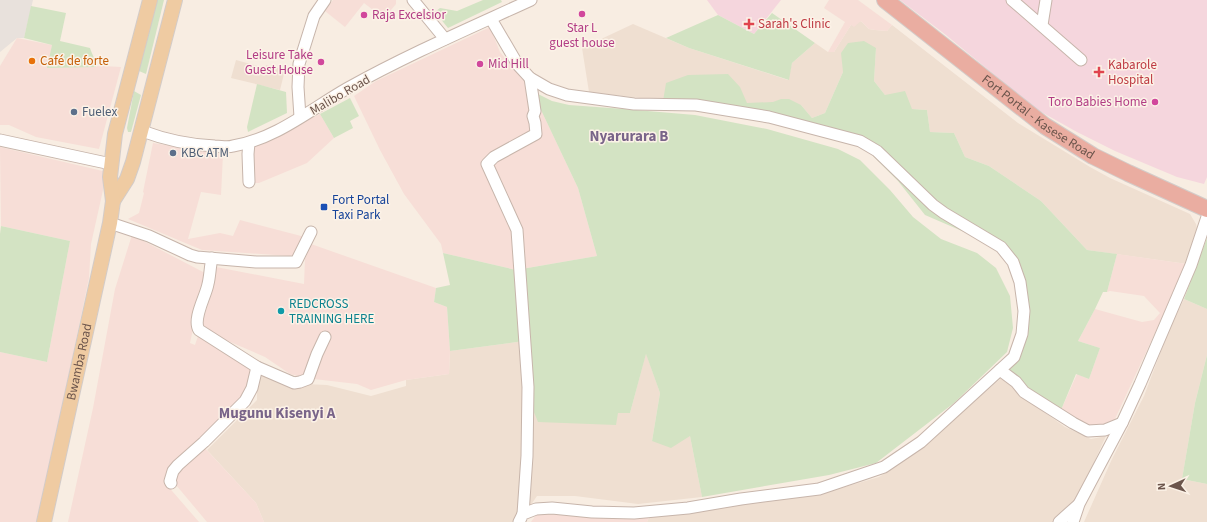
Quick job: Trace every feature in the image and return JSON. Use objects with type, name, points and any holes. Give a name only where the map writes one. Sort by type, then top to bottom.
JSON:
[{"type":"highway","name":"Fort Portal - Kasese Road","points":[[884,0],[1045,126],[1093,156],[1128,174],[1207,209]]},
{"type":"main road","name":"Bwamba Road","points":[[44,522],[110,223],[113,201],[110,177],[115,134],[150,0]]},
{"type":"main road","name":"Bwamba Road","points":[[113,201],[127,179],[133,162],[175,0]]},
{"type":"street","points":[[300,117],[298,87],[299,64],[314,16],[325,0]]},
{"type":"street","points":[[413,0],[445,39]]},
{"type":"street","name":"Malibo Road","points":[[142,131],[184,144],[231,147],[249,143],[285,127],[349,88],[412,55],[531,0]]},
{"type":"street","points":[[1012,0],[1081,60]]},
{"type":"street","points":[[1042,25],[1046,0]]},
{"type":"street","points":[[491,19],[518,65],[530,78],[567,95],[634,104],[696,105],[769,117],[860,141],[877,151],[933,205],[1001,247],[1013,262],[1020,282],[1024,312],[1022,334],[1014,357],[921,442],[884,467],[819,489],[741,499],[688,508],[634,513],[592,512],[552,508],[536,509],[521,518]]},
{"type":"street","points":[[521,518],[527,456],[528,387],[517,230],[487,164],[494,157],[536,134],[535,123],[532,116],[535,111],[530,78]]},
{"type":"street","points":[[0,140],[111,164]]},
{"type":"street","points":[[249,143],[249,182]]},
{"type":"street","points":[[1073,522],[1080,504],[1122,423],[1146,372],[1191,265],[1207,217]]},
{"type":"street","points":[[110,223],[149,236],[190,255],[256,262],[296,262],[311,232]]},
{"type":"street","points":[[212,258],[208,284],[198,316],[199,330],[257,367],[294,383],[308,379],[325,337]]},
{"type":"street","points":[[171,483],[170,478],[178,465],[204,442],[245,401],[249,395],[257,367]]},
{"type":"street","points":[[1000,370],[1016,382],[1024,392],[1072,423],[1088,431],[1105,430],[1122,423]]},
{"type":"street","points":[[1059,522],[1080,504]]},
{"type":"shaded area","points":[[0,0],[33,0],[24,38],[17,38],[0,52]]},
{"type":"shaded area","points":[[333,0],[396,0],[396,4],[385,17],[381,16],[364,3],[345,27],[325,11]]},
{"type":"shaded area","name":"Sarah's Clinic","points":[[707,0],[781,0],[754,34],[718,15]]},
{"type":"shaded area","points":[[829,0],[858,0],[892,25],[887,31],[869,29],[861,21],[854,27],[851,25],[834,52],[828,52],[845,22],[824,8]]},
{"type":"shaded area","name":"Kabarole Hospital","points":[[900,0],[1207,0],[1207,177],[1204,184],[1177,177],[1115,151],[1036,109],[946,35]]},
{"type":"shaded area","points":[[861,21],[869,29],[875,30],[887,31],[892,25],[1018,123],[1110,178],[1190,214],[1196,224],[1198,234],[1187,264],[1087,250],[1041,201],[989,166],[965,157],[954,133],[930,132],[927,110],[912,109],[885,95],[874,81],[876,48],[843,72],[825,113],[812,118],[801,105],[772,121],[691,104],[589,92],[582,48],[633,24],[689,48],[788,80],[792,63],[815,43],[828,52],[834,52],[851,25]]},
{"type":"shaded area","points":[[490,27],[500,52],[532,91],[578,188],[597,256],[516,270],[443,253],[441,244],[404,194],[380,150],[354,96],[376,81]]},
{"type":"shaded area","points":[[17,38],[52,45],[48,68],[102,66],[121,67],[99,149],[36,137],[9,125],[0,125],[0,66]]},
{"type":"shaded area","points":[[236,60],[265,68],[266,65],[285,70],[280,90],[231,78]]},
{"type":"shaded area","points":[[320,114],[334,138],[307,163],[259,183],[251,183],[253,147]]},
{"type":"shaded area","points":[[153,143],[223,154],[221,195],[201,192],[188,239],[220,233],[233,236],[240,220],[305,237],[298,254],[290,256],[202,250],[128,219],[139,213]]},
{"type":"shaded area","points":[[0,147],[107,172],[91,244],[89,278],[38,522],[0,522],[0,352],[47,362],[70,241],[1,226]]},
{"type":"shaded area","points":[[132,235],[205,273],[190,343],[195,345],[198,336],[215,341],[253,363],[248,395],[202,445],[256,503],[264,522],[207,522],[171,479],[166,484],[199,522],[68,522],[93,408],[115,289]]},
{"type":"shaded area","points":[[311,244],[436,288],[434,302],[447,307],[450,351],[449,374],[406,380],[371,390],[357,384],[305,378],[290,374],[265,357],[200,329],[212,291],[216,267],[304,284],[305,259]]},
{"type":"shaded area","points":[[1117,254],[1187,264],[1115,419],[1104,427],[1088,427],[1061,410],[1077,374],[1089,379],[1100,348],[1078,341],[1095,309],[1142,322],[1154,320],[1160,313],[1144,296],[1110,291],[1107,292]]},
{"type":"shaded area","points":[[1184,299],[1207,309],[1207,355],[1195,403],[1182,479],[1207,484],[1207,522],[1084,522],[1112,459],[1144,396],[1169,330]]},
{"type":"shaded area","points":[[524,341],[618,413],[630,413],[646,353],[660,393],[652,441],[690,436],[702,497],[638,504],[575,496],[537,496],[519,522],[264,522],[256,503],[207,450],[257,400],[257,378],[262,371],[304,384],[327,385],[371,396],[406,386],[406,380],[449,374],[450,351]]},
{"type":"shaded area","points":[[1006,374],[1030,402],[1065,427],[1091,439],[1106,436],[1076,502],[1054,522],[647,522],[651,513],[817,495],[879,477],[931,439]]},
{"type":"shaded area","points":[[542,507],[651,513],[647,522],[531,522]]},
{"type":"green space","points":[[157,0],[164,0],[146,74],[139,71]]},
{"type":"green space","points":[[483,0],[501,0],[502,2],[448,28],[435,12],[440,8],[457,11]]},
{"type":"green space","points":[[31,6],[66,13],[60,41],[90,48],[95,59],[96,67],[47,68],[52,45],[24,38]]},
{"type":"green space","points":[[772,13],[815,43],[792,63],[789,80],[689,48],[666,38],[718,15],[754,34]]},
{"type":"green space","points":[[864,41],[876,48],[874,81],[885,95],[905,91],[912,109],[927,110],[930,132],[954,133],[965,157],[989,166],[1041,201],[1087,250],[1117,254],[1107,292],[1103,292],[1078,341],[1100,348],[1089,379],[1076,374],[1061,410],[1006,374],[1019,358],[1025,329],[1017,270],[992,244],[925,215],[898,181],[863,146],[772,121],[663,101],[666,83],[688,75],[728,74],[740,87],[747,103],[773,102],[781,99],[789,99],[801,105],[812,118],[825,113],[843,72],[841,53],[848,43]]},
{"type":"green space","points":[[257,84],[286,92],[287,113],[248,132],[247,127]]},
{"type":"green space","points":[[134,91],[141,95],[131,132],[128,132],[127,128]]},
{"type":"green space","points":[[532,91],[552,101],[569,105],[695,115],[767,129],[838,149],[860,160],[890,190],[913,217],[941,239],[977,253],[996,268],[1010,296],[1013,328],[1007,352],[954,403],[876,463],[829,475],[702,497],[690,436],[671,448],[652,441],[660,393],[646,354],[630,413],[618,413],[616,425],[538,422],[531,405],[524,341],[450,351],[447,307],[434,302],[436,288],[450,285],[443,253],[516,270],[597,256],[578,188]]},
{"type":"green space","points":[[350,98],[359,116],[350,121],[353,128],[334,138],[320,114]]},
{"type":"green space","points":[[1,226],[70,241],[47,362],[0,352]]},
{"type":"green space","points":[[1207,238],[1207,309],[1184,299]]},
{"type":"green space","points":[[1207,355],[1207,484],[1182,479],[1195,403]]},
{"type":"place","name":"Star L guest house","points":[[582,14]]},
{"type":"place","name":"Raja Excelsior","points":[[364,15]]},
{"type":"place","name":"Sarah's Clinic","points":[[749,24]]},
{"type":"place","name":"Café de forte","points":[[32,61]]},
{"type":"place","name":"Leisure Take Guest House","points":[[321,62]]},
{"type":"place","name":"Mid Hill","points":[[480,64]]},
{"type":"place","name":"Kabarole Hospital","points":[[1099,72]]},
{"type":"place","name":"Toro Babies Home","points":[[1155,102]]},
{"type":"place","name":"Fuelex","points":[[74,112]]},
{"type":"place","name":"KBC ATM","points":[[173,153]]},
{"type":"place","name":"Fort Portal Taxi Park","points":[[324,207]]},
{"type":"place","name":"REDCROSS TRAINING HERE","points":[[281,311]]},
{"type":"district","name":"Nyarurara B","points":[[629,136]]},
{"type":"district","name":"Mugunu Kisenyi A","points":[[277,413]]}]
